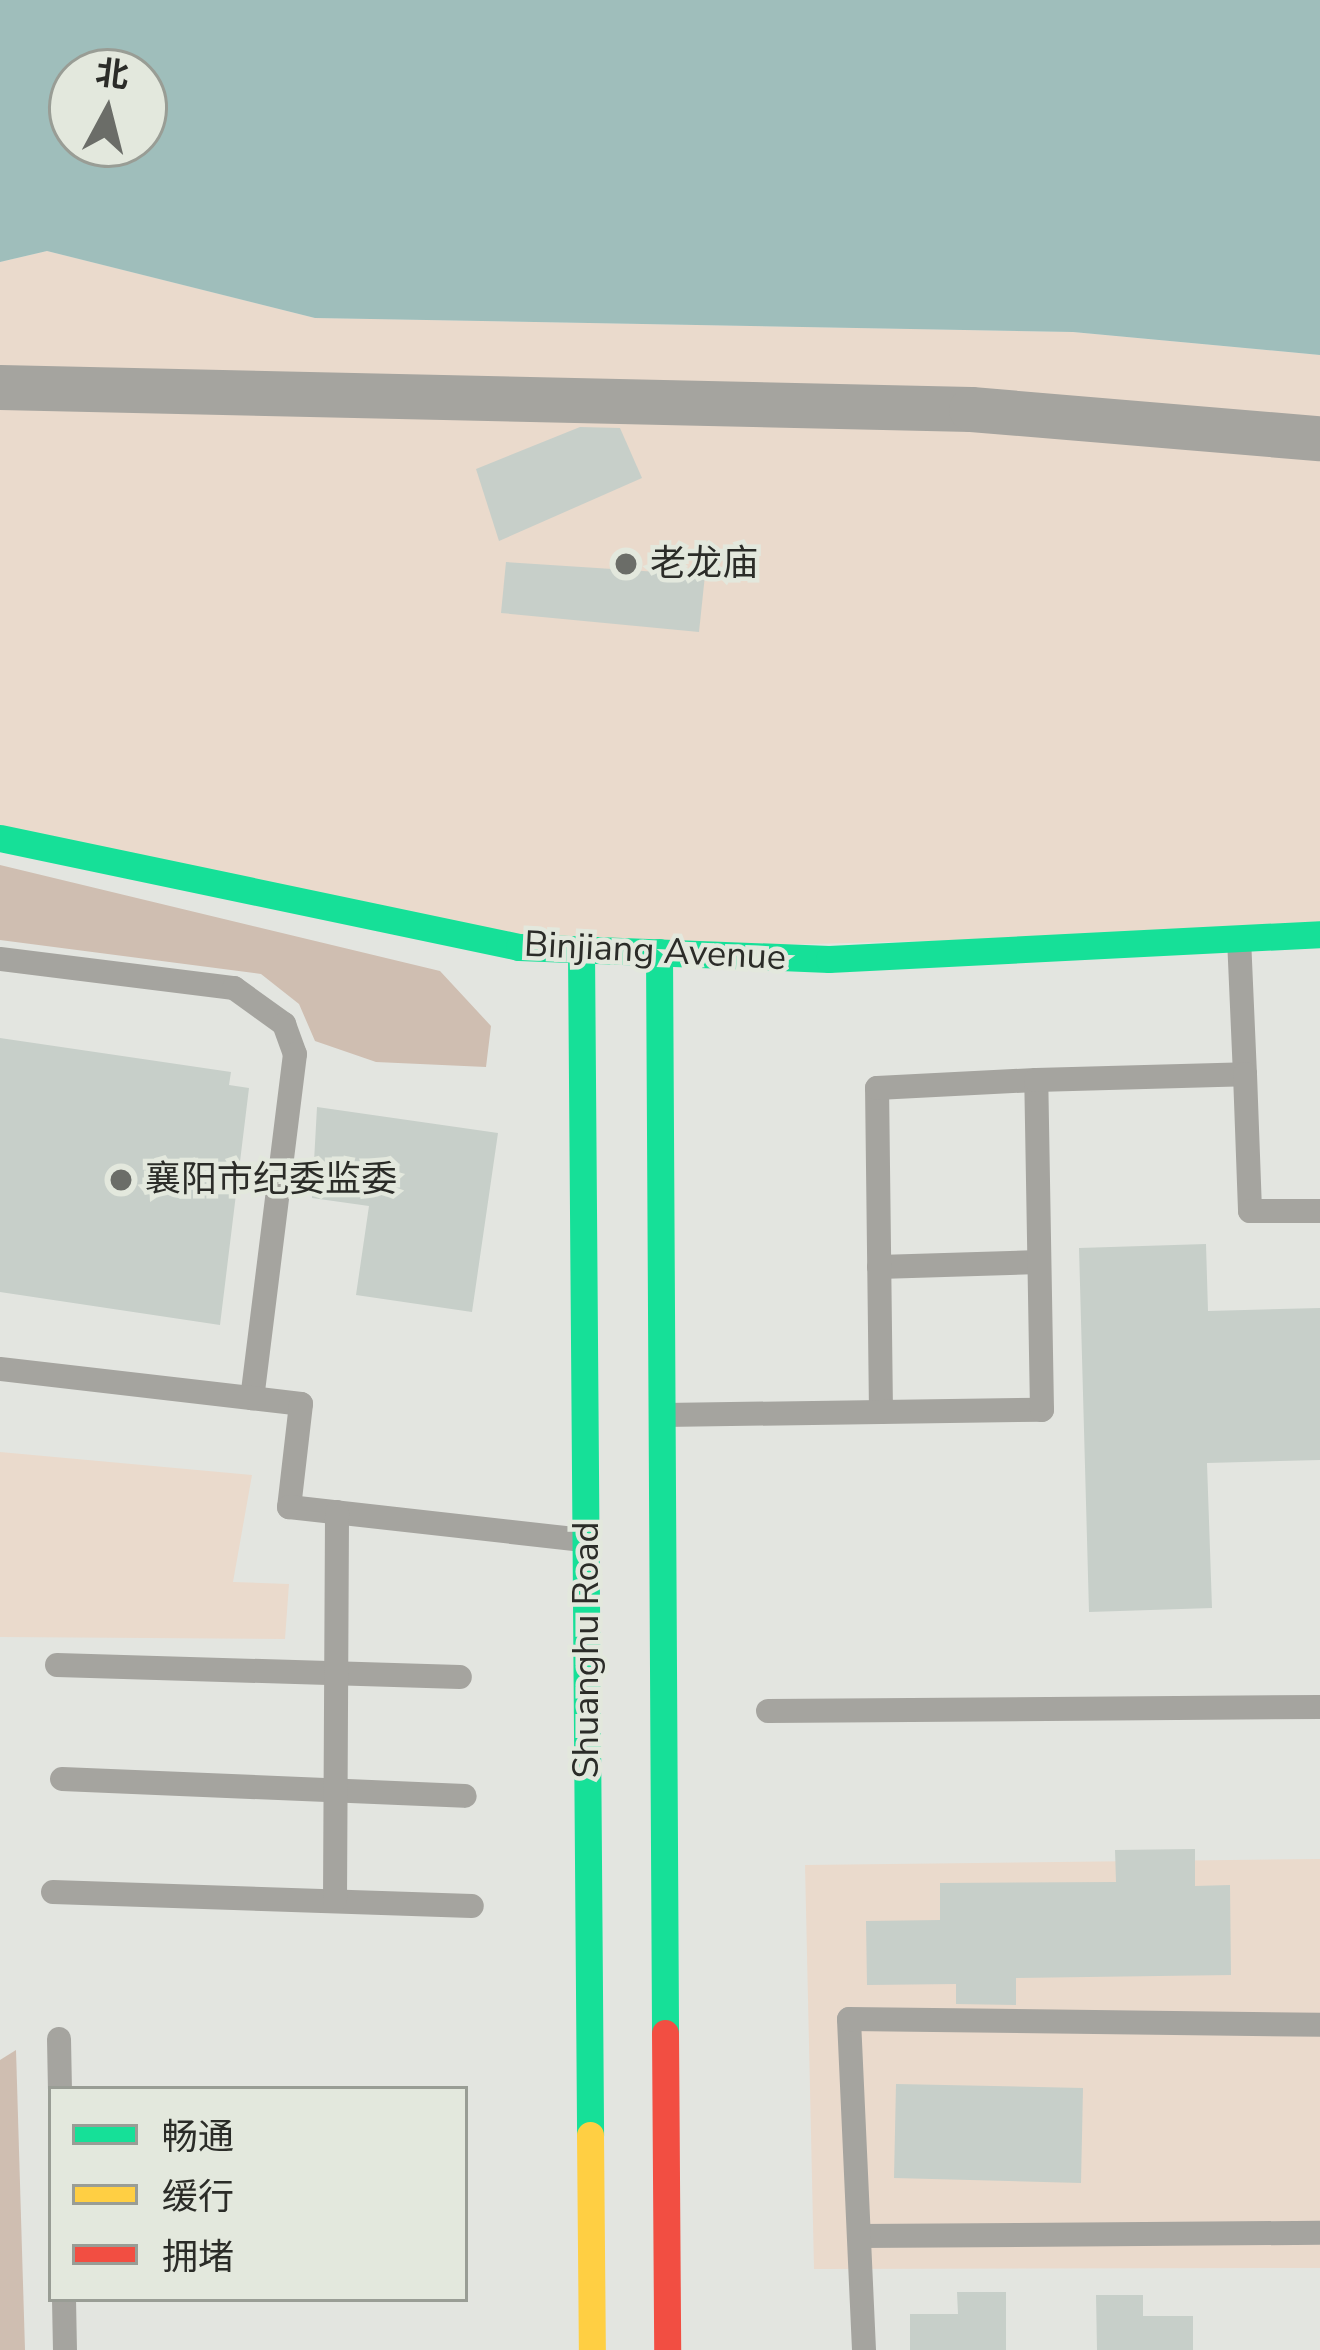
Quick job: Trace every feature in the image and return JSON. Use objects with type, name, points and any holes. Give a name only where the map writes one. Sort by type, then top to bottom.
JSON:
[{"type":"main road","name":"Binjiang Avenue","points":[[0,838],[519,947],[829,959],[1320,934]]},
{"type":"main road","name":"Shuanghu Road","points":[[581,950],[592,2350]]},
{"type":"main road","name":"Shuanghu Road","points":[[658,952],[667,2350]]},
{"type":"street","points":[[0,387],[950,408],[1320,438]]},
{"type":"lane","points":[[1239,938],[1250,1211],[1320,1210]]},
{"type":"lane","points":[[0,959],[234,988],[284,1024],[296,1054],[252,1399]]},
{"type":"lane","points":[[881,1412],[877,1088],[1246,1074]]},
{"type":"lane","points":[[662,1415],[1042,1410],[1036,1080]]},
{"type":"lane","points":[[879,1267],[1039,1262]]},
{"type":"lane","points":[[0,1369],[301,1405],[289,1507],[586,1540]]},
{"type":"lane","points":[[335,1900],[337,1512]]},
{"type":"lane","points":[[57,1665],[460,1677]]},
{"type":"lane","points":[[767,1711],[1320,1707]]},
{"type":"lane","points":[[62,1779],[465,1796]]},
{"type":"lane","points":[[52,1892],[472,1906]]},
{"type":"lane","points":[[864,2350],[849,2019],[1320,2025]]},
{"type":"lane","points":[[59,2038],[60,2086]]},
{"type":"lane","points":[[859,2236],[1320,2233]]},
{"type":"lane","points":[[64,2302],[64,2350]]},
{"type":"shaded area","points":[[47,251],[315,318],[1073,332],[1320,355],[1320,931],[581,950],[0,835],[0,262]]},
{"type":"shaded area","points":[[0,865],[440,971],[491,1026],[486,1067],[376,1062],[315,1041],[299,1004],[261,974],[0,940]]},
{"type":"shaded area","points":[[0,1452],[252,1475],[233,1582],[289,1584],[285,1639],[0,1637]]},
{"type":"shaded area","points":[[1320,1859],[1320,2268],[814,2269],[805,1865]]},
{"type":"shaded area","points":[[16,2050],[25,2350],[0,2350],[0,2060]]},
{"type":"water","points":[[0,0],[1320,0],[1320,355],[1073,332],[315,318],[47,251],[0,262]]},
{"type":"building","points":[[580,427],[620,428],[642,478],[499,541],[476,469]]},
{"type":"building","points":[[506,562],[705,575],[699,632],[501,613]]},
{"type":"building","name":"襄阳市纪委监委","points":[[0,1038],[231,1072],[229,1085],[249,1088],[220,1325],[0,1292]]},
{"type":"building","points":[[317,1107],[498,1133],[472,1312],[356,1295],[369,1206],[312,1198]]},
{"type":"building","points":[[1206,1244],[1208,1311],[1320,1308],[1320,1460],[1207,1463],[1212,1608],[1089,1612],[1079,1248]]},
{"type":"building","points":[[1195,1849],[1195,1886],[1230,1885],[1231,1975],[1016,1978],[1016,2005],[956,2004],[956,1984],[867,1985],[866,1921],[940,1920],[940,1883],[1116,1882],[1115,1850]]},
{"type":"building","points":[[896,2084],[1083,2088],[1081,2183],[894,2178]]},
{"type":"building","points":[[957,2292],[1006,2292],[1006,2350],[910,2350],[910,2314],[958,2314]]},
{"type":"building","points":[[1096,2295],[1143,2295],[1143,2316],[1193,2316],[1193,2350],[1097,2350]]},
{"type":"traffic: fast","points":[[0,838],[519,947],[829,959],[1320,934]]},
{"type":"traffic: fast","points":[[581,950],[590,2135]]},
{"type":"traffic: fast","points":[[659,952],[665,2033]]},
{"type":"traffic: slow","points":[[590,2135],[592,2350]]},
{"type":"traffic: jam","points":[[665,2033],[667,2350]]},
{"type":"place","name":"老龙庙","points":[[626,564]]},
{"type":"place","name":"襄阳市纪委监委","points":[[121,1180]]}]
